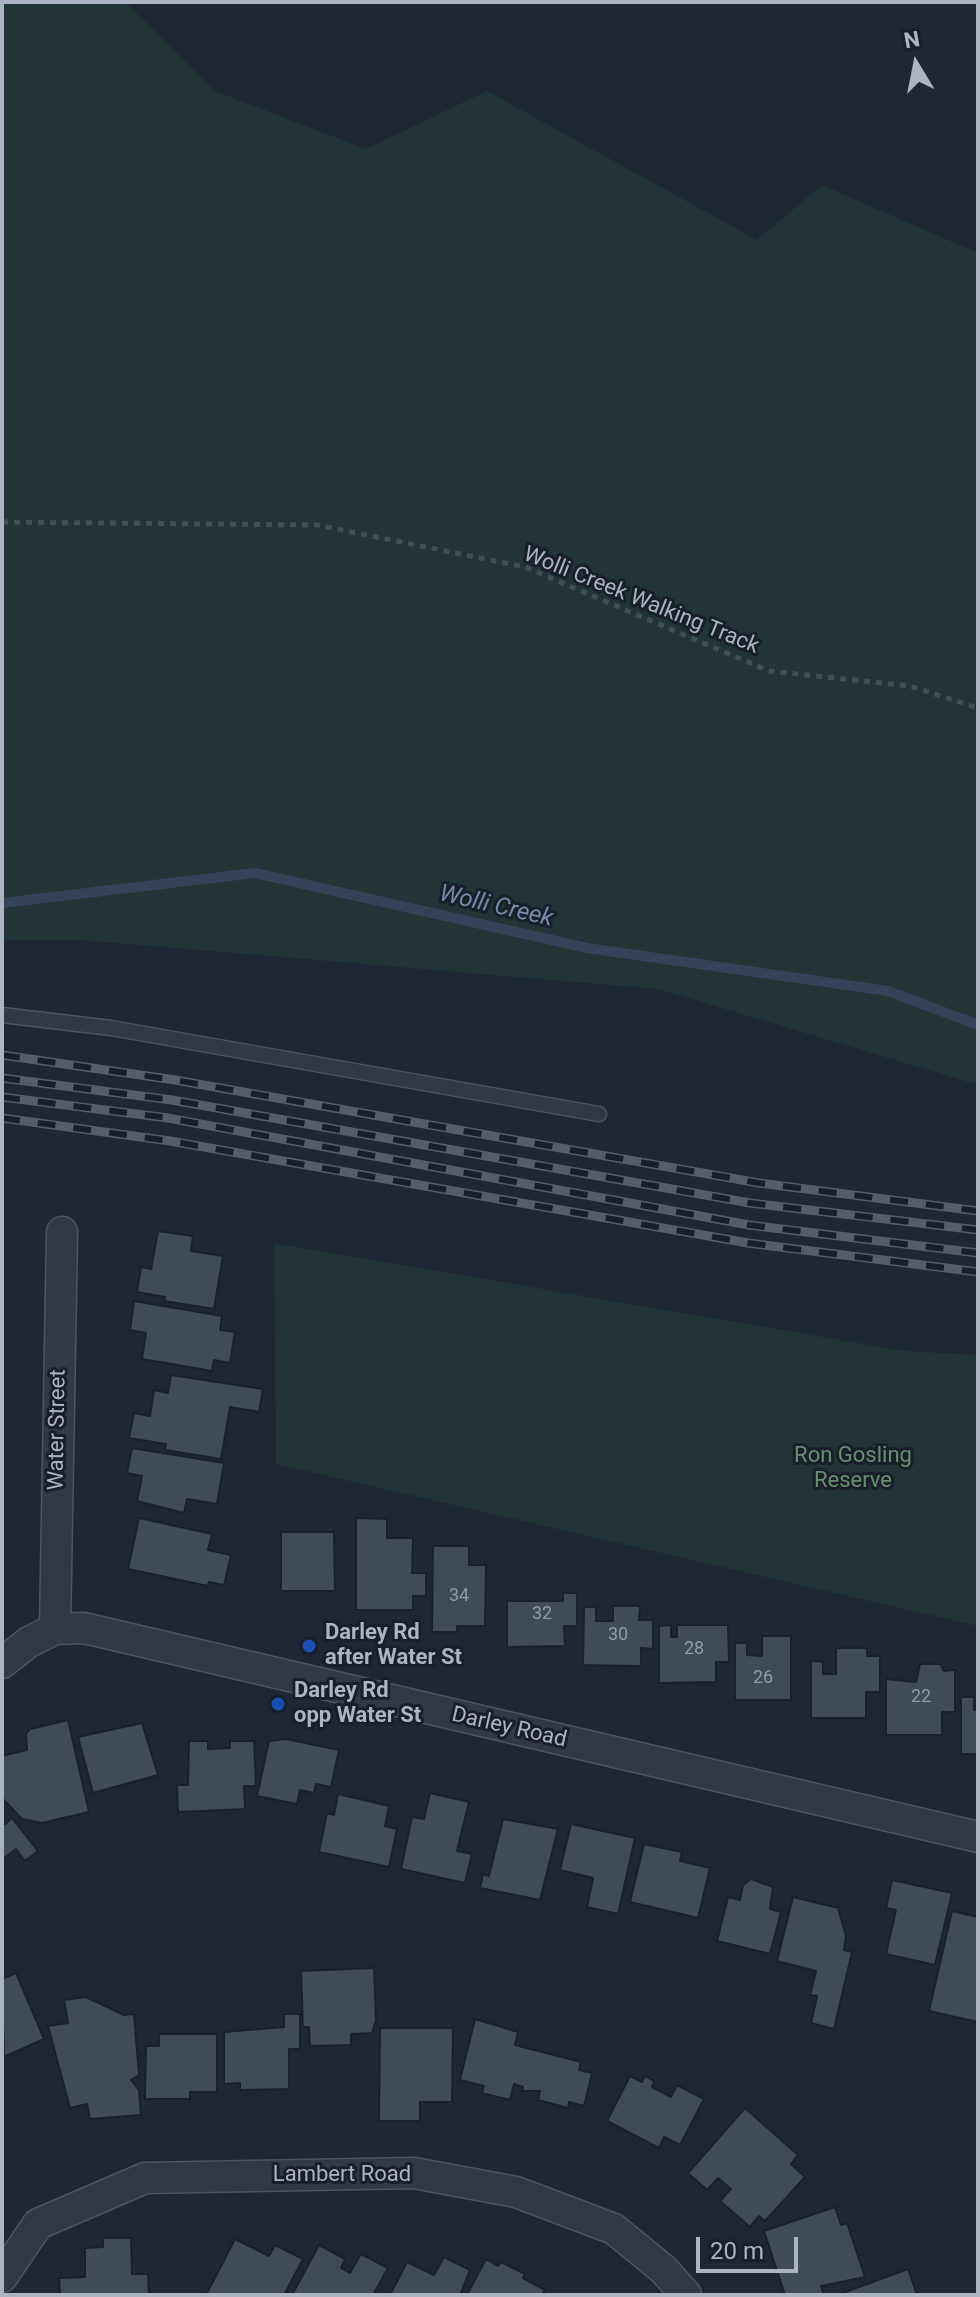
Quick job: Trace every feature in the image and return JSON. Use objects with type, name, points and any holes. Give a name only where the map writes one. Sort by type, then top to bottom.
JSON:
[{"type":"street","name":"Water Street","points":[[55,1629],[62,1232]]},
{"type":"street","points":[[2,1663],[29,1642],[55,1629]]},
{"type":"street","name":"Darley Road","points":[[55,1629],[98,1632],[978,1837]]},
{"type":"street","name":"Lambert Road","points":[[2,2277],[38,2224],[145,2178],[414,2173],[516,2192],[614,2229],[664,2270],[686,2295]]},
{"type":"lane","points":[[2,1015],[111,1028],[599,1114]]},
{"type":"path","name":"Wolli Creek Walking Track","points":[[2,522],[317,525],[525,567],[769,671],[910,686],[978,708]]},
{"type":"green space","points":[[2,2],[125,2],[215,91],[366,149],[487,91],[757,240],[822,185],[978,253],[978,1085],[658,989],[80,940],[2,940]]},
{"type":"green space","name":"Ron Gosling Reserve","points":[[274,1243],[905,1351],[978,1355],[978,1626],[276,1464]]},
{"type":"building","points":[[158,1231],[193,1236],[191,1251],[223,1256],[214,1309],[164,1301],[165,1297],[137,1292],[141,1267],[151,1269]]},
{"type":"building","points":[[134,1301],[222,1316],[220,1330],[235,1332],[230,1363],[214,1360],[212,1371],[142,1359],[146,1333],[130,1330]]},
{"type":"building","points":[[171,1375],[263,1389],[259,1412],[230,1407],[221,1459],[165,1450],[166,1444],[129,1438],[134,1413],[150,1416],[154,1390],[168,1393]]},
{"type":"building","points":[[132,1448],[224,1463],[217,1504],[187,1499],[184,1513],[137,1501],[142,1476],[127,1473]]},
{"type":"building","points":[[139,1518],[212,1534],[208,1550],[231,1555],[224,1585],[209,1582],[208,1586],[128,1569]]},
{"type":"building","points":[[356,1518],[387,1519],[387,1538],[413,1538],[412,1573],[426,1573],[426,1596],[413,1596],[413,1610],[356,1610]]},
{"type":"building","points":[[281,1532],[334,1532],[335,1591],[281,1591]]},
{"type":"building","points":[[433,1546],[469,1546],[469,1565],[486,1565],[485,1626],[457,1626],[457,1632],[432,1632]]},
{"type":"building","points":[[563,1593],[577,1593],[577,1626],[564,1626],[565,1646],[507,1647],[507,1601],[563,1601]]},
{"type":"building","points":[[613,1606],[640,1606],[639,1620],[653,1620],[653,1649],[641,1648],[641,1666],[583,1665],[584,1607],[596,1607],[596,1621],[613,1621]]},
{"type":"building","points":[[671,1625],[671,1637],[677,1637],[677,1625],[728,1625],[729,1662],[716,1662],[716,1682],[659,1683],[659,1626]]},
{"type":"building","points":[[762,1636],[791,1636],[791,1700],[735,1700],[735,1643],[747,1643],[747,1655],[762,1656]]},
{"type":"building","points":[[836,1648],[867,1648],[867,1656],[880,1656],[880,1692],[866,1692],[866,1718],[811,1718],[811,1661],[823,1662],[823,1674],[836,1674]]},
{"type":"building","points":[[920,1664],[940,1664],[944,1671],[955,1670],[955,1712],[942,1712],[942,1735],[886,1735],[886,1679],[916,1682]]},
{"type":"building","points":[[961,1697],[974,1697],[974,1710],[978,1710],[978,1754],[961,1754]]},
{"type":"building","points":[[68,1720],[89,1812],[42,1823],[22,1819],[3,1799],[2,1756],[27,1750],[26,1734],[30,1729]]},
{"type":"building","points":[[142,1723],[158,1775],[93,1793],[78,1737]]},
{"type":"building","points":[[286,1739],[339,1750],[331,1787],[316,1784],[314,1793],[300,1790],[297,1804],[257,1796],[269,1741]]},
{"type":"building","points":[[189,1741],[208,1741],[208,1749],[230,1748],[230,1741],[254,1741],[256,1786],[244,1786],[245,1809],[178,1812],[177,1785],[188,1785]]},
{"type":"building","points":[[430,1793],[469,1802],[457,1851],[472,1854],[465,1883],[401,1869],[412,1817],[424,1819]]},
{"type":"building","points":[[338,1794],[389,1806],[385,1826],[397,1829],[389,1867],[319,1852],[327,1813],[334,1815]]},
{"type":"building","points":[[12,1818],[38,1851],[25,1861],[16,1849],[2,1860],[2,1821],[5,1824]]},
{"type":"building","points":[[503,1819],[558,1829],[540,1900],[480,1888],[483,1874],[489,1876]]},
{"type":"building","points":[[571,1824],[635,1838],[618,1914],[587,1907],[593,1878],[560,1870]]},
{"type":"building","points":[[644,1844],[682,1852],[680,1861],[710,1868],[698,1918],[630,1902]]},
{"type":"building","points":[[751,1879],[773,1887],[770,1909],[781,1912],[770,1954],[717,1941],[728,1897],[740,1900],[743,1885]]},
{"type":"building","points":[[892,1880],[952,1893],[935,1965],[886,1954],[896,1910],[886,1908]]},
{"type":"building","points":[[793,1897],[838,1908],[846,1936],[844,1950],[852,1952],[834,2029],[811,2023],[817,1996],[810,1995],[816,1971],[777,1961]]},
{"type":"building","points":[[952,1911],[978,1917],[978,2022],[929,2011]]},
{"type":"building","points":[[374,1968],[376,2020],[372,2033],[351,2034],[351,2045],[310,2046],[309,2027],[303,2027],[301,1971]]},
{"type":"building","points":[[16,1973],[44,2039],[4,2057],[2,1979]]},
{"type":"building","points":[[86,1997],[124,2015],[134,2014],[139,2075],[131,2080],[139,2090],[141,2115],[90,2119],[87,2104],[70,2108],[48,2026],[68,2023],[64,2000]]},
{"type":"building","points":[[284,2014],[300,2014],[300,2049],[289,2049],[289,2089],[240,2090],[240,2083],[224,2084],[224,2032],[284,2027]]},
{"type":"building","points":[[475,2019],[518,2032],[515,2045],[581,2062],[579,2070],[592,2073],[584,2106],[569,2102],[568,2108],[538,2100],[540,2091],[522,2091],[523,2087],[514,2084],[510,2100],[482,2093],[484,2086],[460,2080]]},
{"type":"building","points":[[380,2028],[453,2028],[452,2102],[420,2102],[420,2121],[379,2121]]},
{"type":"building","points":[[159,2034],[217,2034],[217,2092],[190,2092],[190,2099],[145,2099],[146,2046],[159,2046]]},
{"type":"building","points":[[630,2076],[642,2082],[645,2076],[654,2081],[652,2087],[671,2097],[677,2085],[704,2099],[680,2145],[664,2137],[659,2148],[607,2121]]},
{"type":"building","points":[[745,2108],[798,2155],[791,2164],[805,2177],[765,2221],[759,2216],[750,2227],[720,2201],[731,2189],[718,2178],[707,2190],[688,2173]]},
{"type":"building","points":[[835,2207],[841,2225],[847,2223],[865,2277],[821,2286],[824,2295],[785,2295],[764,2231]]},
{"type":"building","points":[[103,2238],[131,2238],[132,2274],[148,2274],[149,2295],[60,2295],[59,2278],[85,2277],[85,2248],[103,2247]]},
{"type":"building","points":[[235,2239],[269,2256],[275,2245],[303,2259],[284,2295],[206,2295]]},
{"type":"building","points":[[319,2245],[345,2259],[341,2268],[350,2273],[361,2254],[388,2268],[373,2295],[292,2295]]},
{"type":"building","points":[[444,2257],[470,2270],[460,2295],[390,2295],[407,2262],[434,2275]]},
{"type":"building","points":[[486,2259],[498,2266],[501,2262],[525,2274],[523,2278],[545,2290],[542,2295],[467,2295]]},
{"type":"building","points":[[908,2269],[917,2295],[837,2295]]},
{"type":"waterway","name":"Wolli Creek","points":[[2,903],[255,873],[587,948],[888,991],[978,1025]]},
{"type":"railway","points":[[2,1055],[175,1080],[759,1183],[978,1211]]},
{"type":"railway","points":[[2,1078],[172,1100],[750,1203],[978,1230]]},
{"type":"railway","points":[[2,1097],[168,1118],[749,1225],[978,1253]]},
{"type":"railway","points":[[2,1118],[170,1141],[748,1243],[978,1272]]},
{"type":"place","name":"Darley Rd after Water St","points":[[309,1646]]},
{"type":"place","name":"Darley Rd opp Water St","points":[[278,1704]]}]
